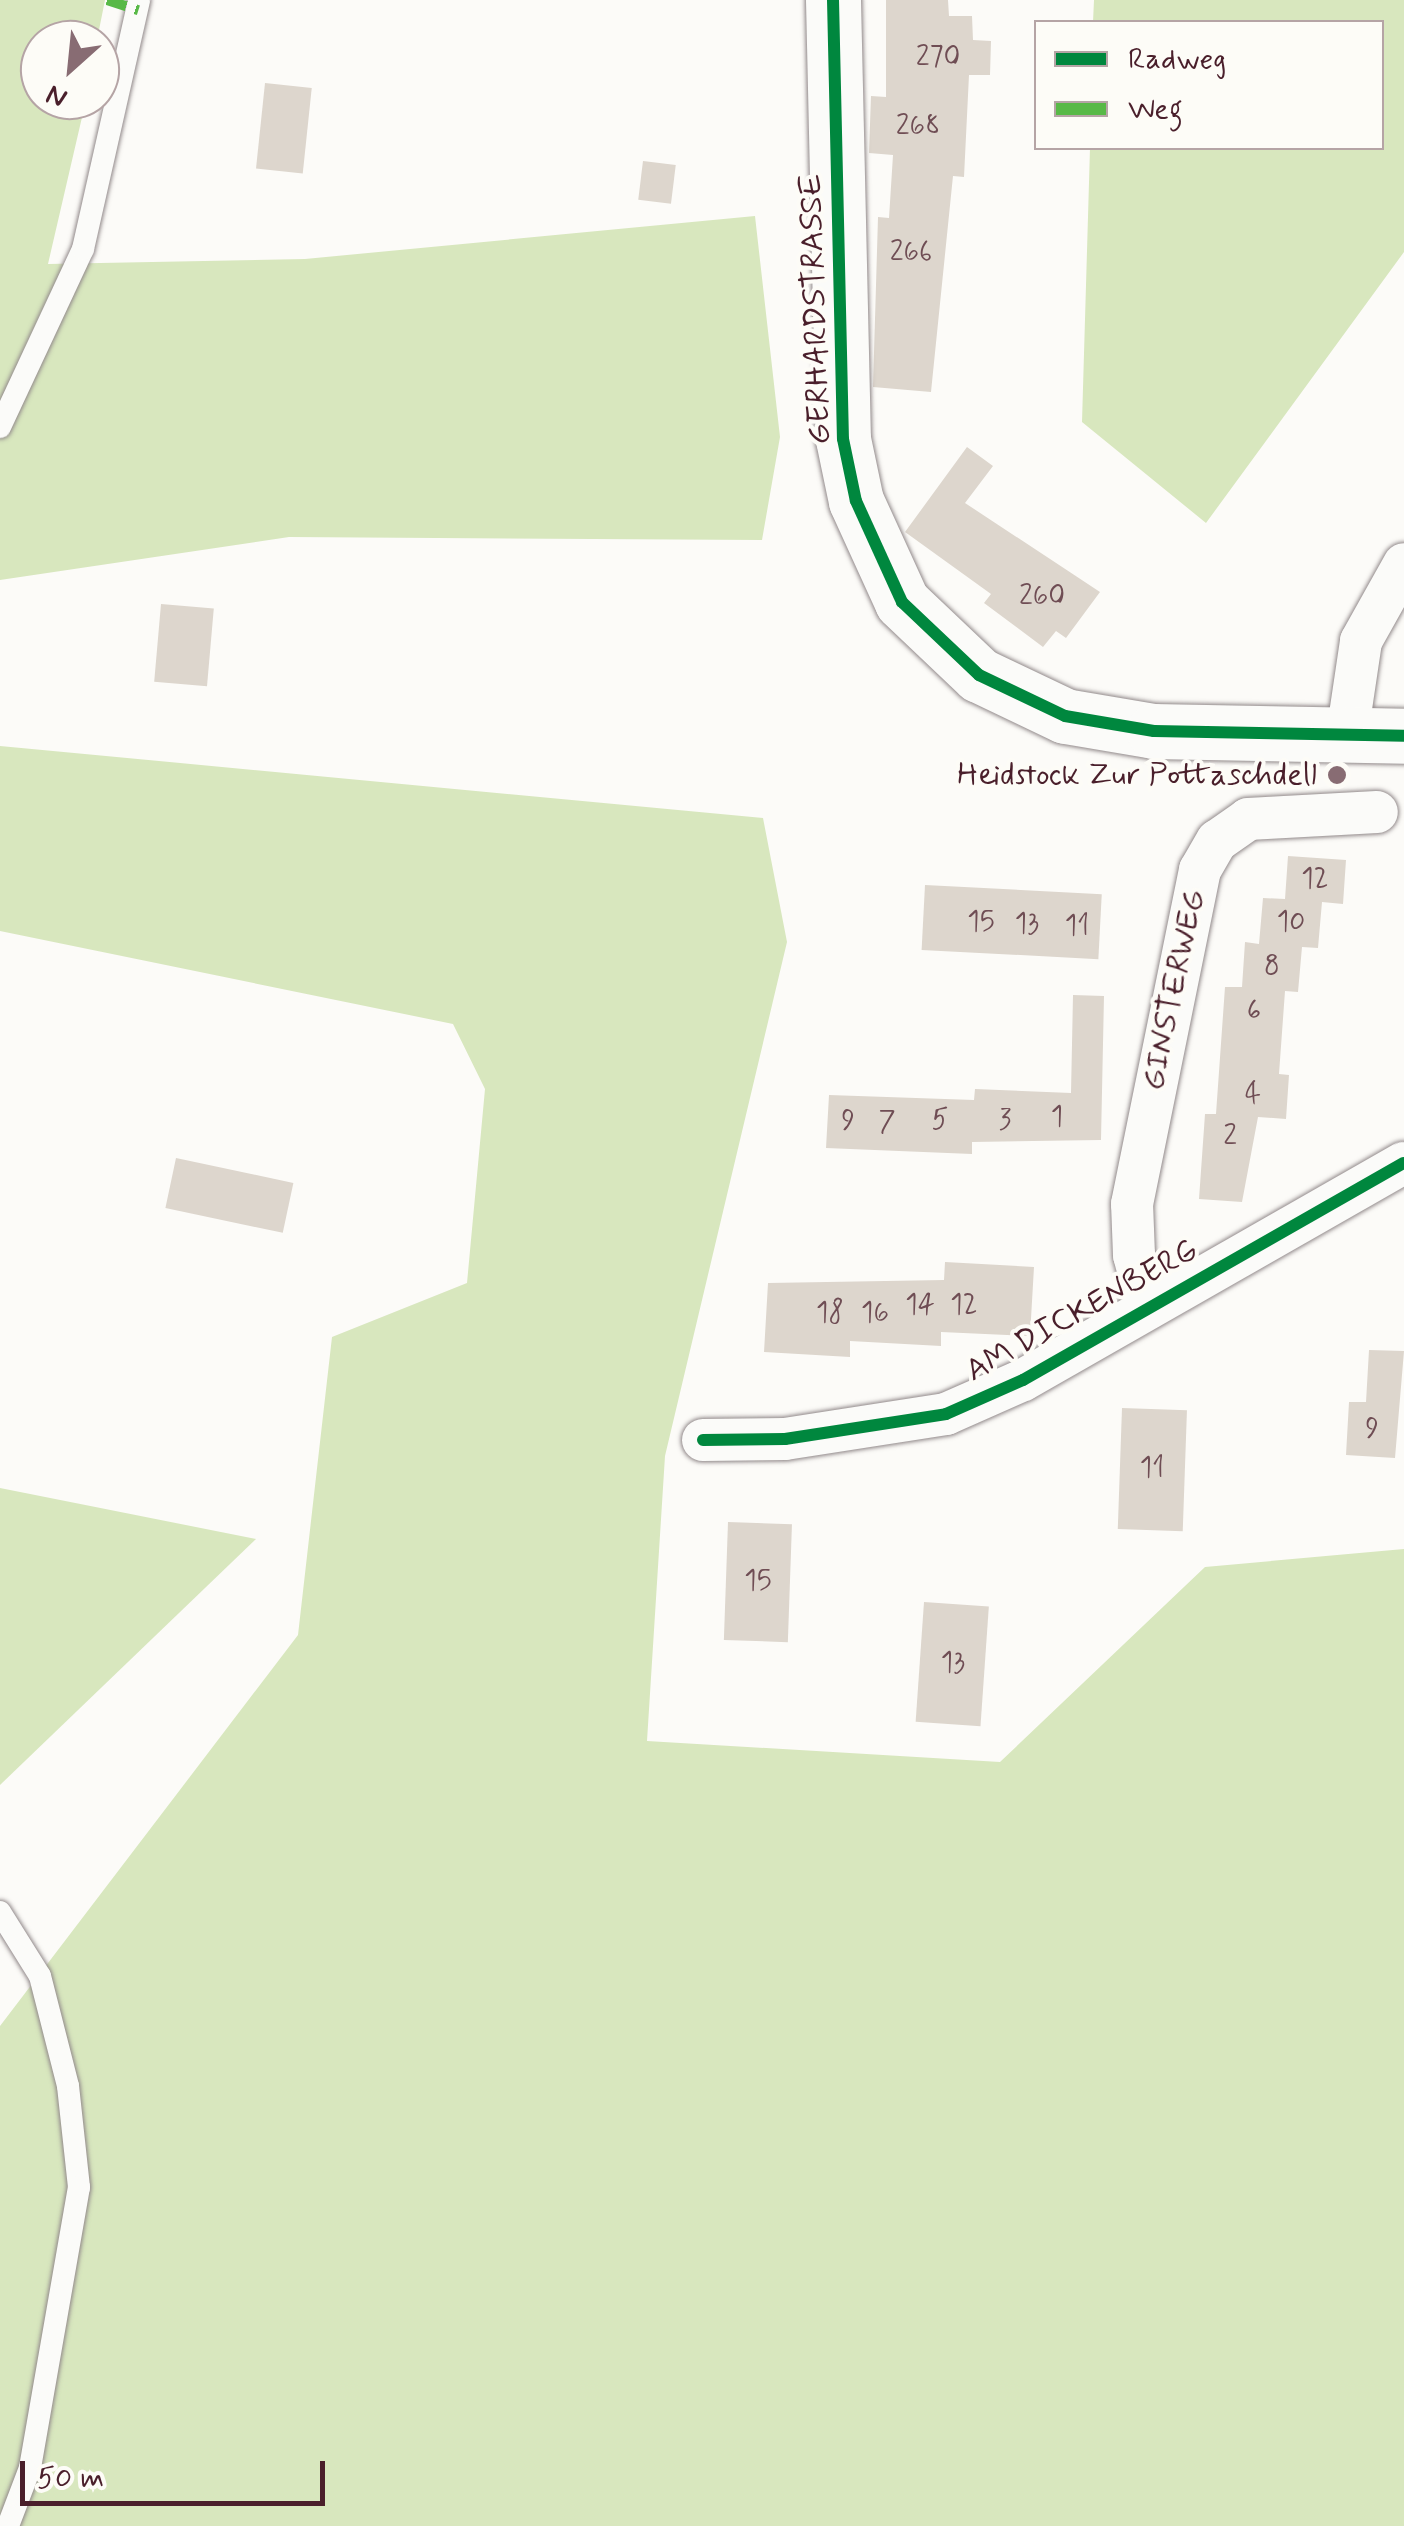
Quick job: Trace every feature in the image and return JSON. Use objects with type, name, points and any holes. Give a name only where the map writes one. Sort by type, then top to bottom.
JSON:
[{"type":"street","name":"GERHARDSTRASSE","points":[[833,0],[843,439],[856,501],[902,602],[979,676],[1065,716],[1154,731],[1404,736]]},
{"type":"street","points":[[1347,735],[1361,641],[1404,564]]},
{"type":"street","name":"GINSTERWEG","points":[[1148,1308],[1134,1255],[1132,1204],[1187,902],[1200,870],[1218,840],[1248,820],[1377,812]]},
{"type":"street","name":"AM DICKENBERG","points":[[703,1440],[785,1439],[946,1414],[1148,1308],[1404,1163]]},
{"type":"lane","points":[[0,427],[83,249],[139,0]]},
{"type":"lane","points":[[0,1912],[40,1976],[68,2086],[78,2187],[30,2468],[8,2526]]},
{"type":"green space","points":[[0,0],[105,0],[101,20],[20,20],[20,120],[81,120],[48,264],[305,259],[755,216],[780,437],[762,540],[289,537],[0,580]]},
{"type":"green space","points":[[1094,0],[1404,0],[1404,252],[1206,523],[1082,422],[1090,150],[1384,150],[1384,20],[1093,20]]},
{"type":"green space","points":[[0,746],[763,818],[787,942],[665,1456],[647,1741],[1000,1762],[1205,1567],[1404,1549],[1404,2526],[0,2526],[0,2026],[298,1635],[332,1337],[467,1283],[485,1089],[453,1024],[0,931]]},
{"type":"green space","points":[[0,1488],[256,1539],[0,1785]]},
{"type":"building","points":[[886,0],[948,0],[949,16],[972,16],[973,40],[991,41],[990,75],[969,75],[964,177],[953,176],[931,392],[873,387],[878,217],[889,218],[893,155],[869,153],[871,96],[886,97]]},
{"type":"building","points":[[265,83],[312,88],[303,173],[256,169]]},
{"type":"building","points":[[643,161],[676,165],[671,204],[638,200]]},
{"type":"building","points":[[967,447],[993,466],[965,503],[1100,592],[1066,638],[1056,631],[1043,647],[984,603],[991,594],[905,532]]},
{"type":"building","points":[[161,604],[214,609],[207,686],[154,682]]},
{"type":"building","points":[[1288,856],[1346,860],[1343,904],[1322,902],[1318,948],[1302,947],[1298,992],[1285,991],[1279,1074],[1289,1075],[1286,1119],[1258,1117],[1242,1202],[1199,1199],[1205,1114],[1216,1114],[1225,987],[1242,987],[1245,942],[1259,944],[1263,898],[1285,899]]},
{"type":"building","points":[[925,885],[1102,894],[1098,959],[922,950]]},
{"type":"building","points":[[1073,995],[1104,996],[1101,1140],[972,1142],[972,1154],[826,1148],[829,1095],[974,1100],[975,1089],[1071,1093]]},
{"type":"building","points":[[176,1158],[293,1183],[283,1233],[165,1208]]},
{"type":"building","points":[[945,1262],[1034,1267],[1030,1336],[941,1332],[941,1346],[850,1341],[850,1357],[764,1352],[768,1283],[944,1280]]},
{"type":"building","points":[[1369,1350],[1404,1351],[1395,1458],[1346,1455],[1349,1402],[1366,1402]]},
{"type":"building","points":[[1122,1408],[1187,1410],[1183,1531],[1118,1529]]},
{"type":"building","points":[[728,1522],[792,1524],[788,1642],[724,1640]]},
{"type":"building","points":[[924,1602],[989,1607],[980,1726],[916,1722]]},
{"type":"marked path","points":[[107,0],[138,10]]},
{"type":"cycle path","points":[[833,0],[843,439],[856,501],[902,602],[979,675],[1065,716],[1154,731],[1404,736]]},
{"type":"cycle path","points":[[703,1440],[785,1439],[946,1414],[1023,1380],[1404,1163]]},
{"type":"place","name":"Heidstock Zur Pottaschdell","points":[[1337,775]]}]
